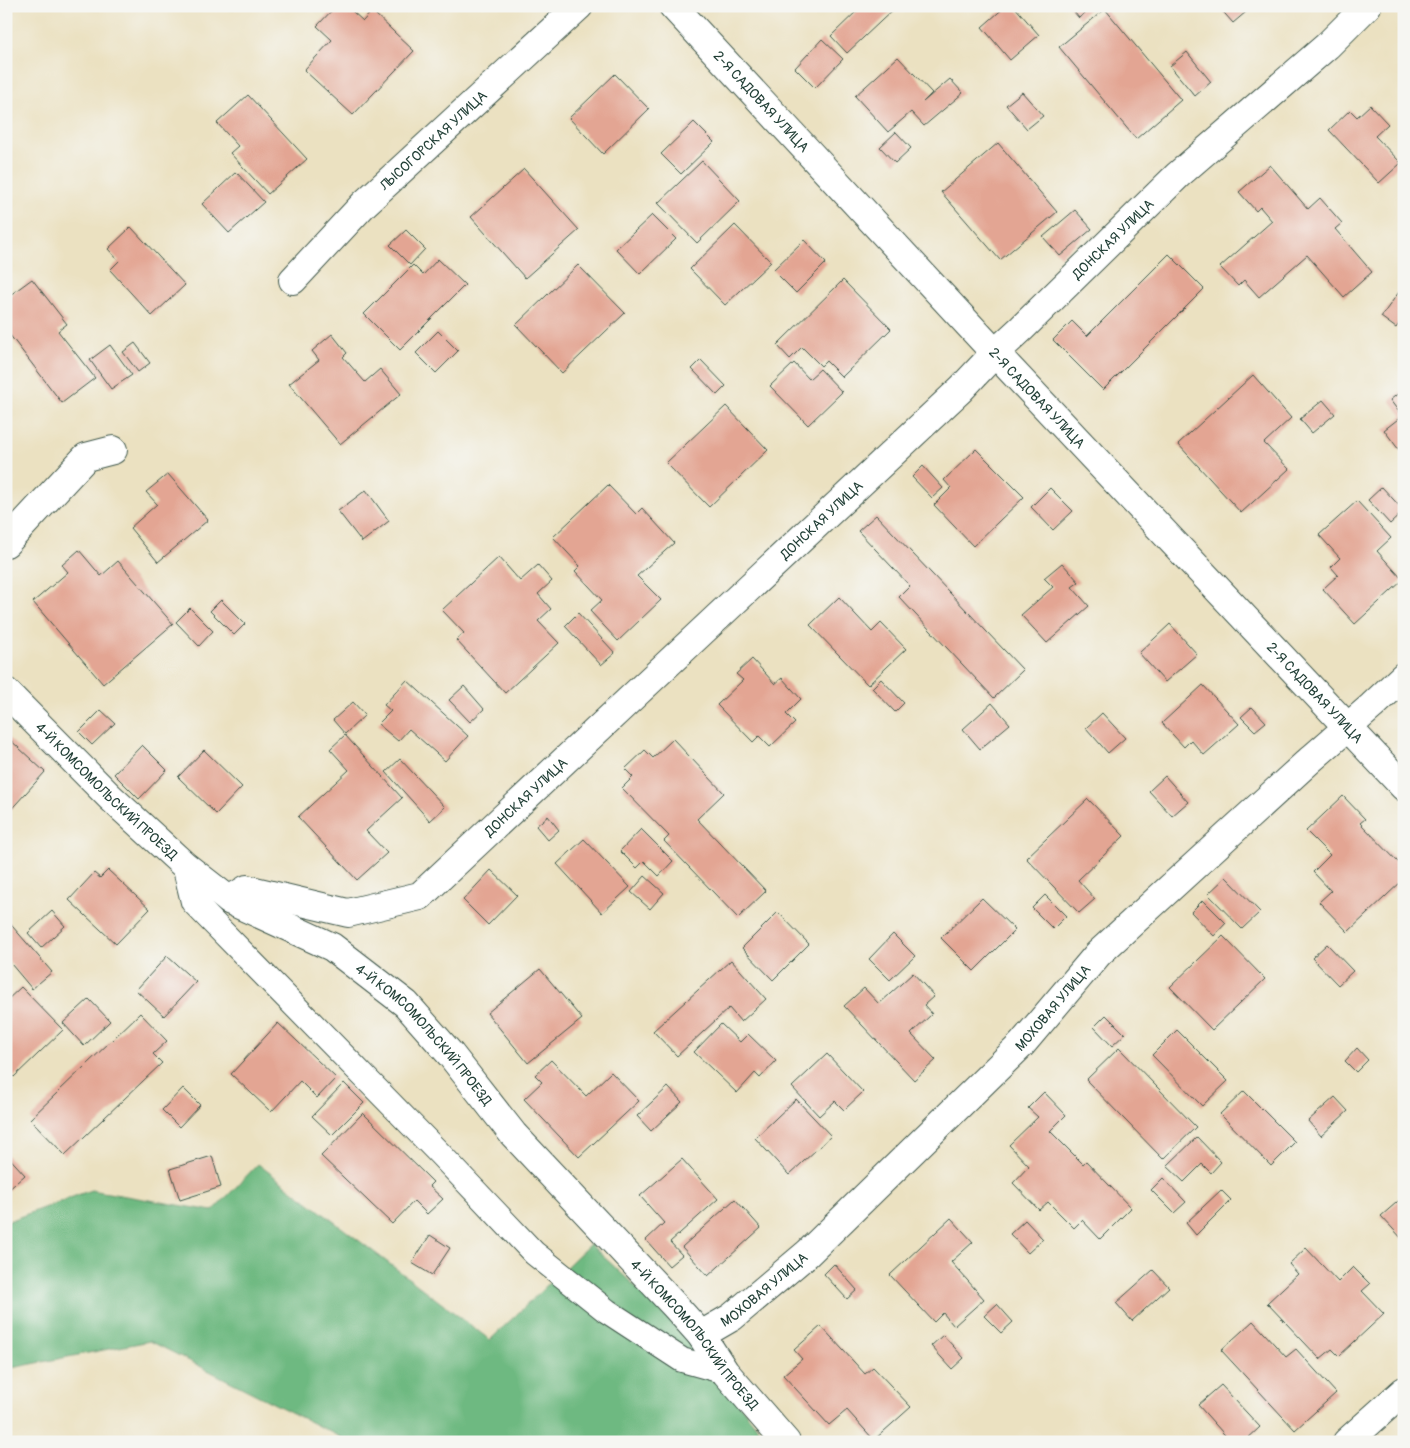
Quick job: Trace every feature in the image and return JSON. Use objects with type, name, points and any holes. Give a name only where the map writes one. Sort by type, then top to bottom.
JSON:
[{"type":"street","name":"ЛЫСОГОРСКАЯ УЛИЦА","points":[[293,280],[364,204],[579,6]]},
{"type":"street","name":"2-Я САДОВАЯ УЛИЦА","points":[[673,6],[995,353],[1404,788]]},
{"type":"street","name":"ДОНСКАЯ УЛИЦА","points":[[229,900],[247,889],[348,913],[420,896],[954,395],[1178,175],[1327,46],[1367,6]]},
{"type":"street","points":[[6,543],[86,457],[113,450]]},
{"type":"street","name":"МОХОВАЯ УЛИЦА","points":[[701,1335],[732,1317],[808,1254],[1022,1044],[1098,954],[1404,676]]},
{"type":"street","name":"4-Й КОМСОМОЛЬСКИЙ ПРОЕЗД","points":[[6,692],[110,797],[184,865],[229,900],[332,947],[406,1004],[451,1055],[513,1134],[701,1335],[726,1372],[786,1442]]},
{"type":"street","points":[[1347,1442],[1404,1391]]},
{"type":"lane","points":[[184,865],[193,902],[440,1154],[534,1253],[607,1311],[682,1360],[726,1372]]},
{"type":"green space","points":[[258,1164],[490,1340],[590,1244],[665,1314],[690,1342],[769,1442],[350,1442],[150,1341],[6,1369],[6,1222],[91,1190],[213,1211]]},
{"type":"building","points":[[336,6],[357,6],[352,11],[363,21],[372,11],[414,51],[353,115],[304,70],[332,40],[317,26]]},
{"type":"building","points":[[862,6],[897,6],[847,53],[831,36]]},
{"type":"building","points":[[1006,6],[1014,6],[1039,35],[1010,60],[982,27]]},
{"type":"building","points":[[1069,6],[1092,6],[1079,18]]},
{"type":"building","points":[[1218,6],[1253,6],[1233,23]]},
{"type":"building","points":[[1105,9],[1181,100],[1136,139],[1059,47]]},
{"type":"building","points":[[822,39],[843,59],[815,88],[795,68]]},
{"type":"building","points":[[1187,52],[1211,82],[1195,96],[1170,66]]},
{"type":"building","points":[[898,57],[932,93],[923,102],[950,79],[963,93],[924,126],[911,112],[888,132],[855,96]]},
{"type":"building","points":[[615,74],[649,109],[603,154],[569,118]]},
{"type":"building","points":[[1022,92],[1043,116],[1027,129],[1006,105]]},
{"type":"building","points":[[248,95],[307,159],[268,194],[230,153],[238,146],[217,123]]},
{"type":"building","points":[[1370,105],[1388,124],[1375,136],[1401,163],[1379,183],[1329,130],[1350,110],[1357,117]]},
{"type":"building","points":[[694,122],[714,142],[681,174],[661,154]]},
{"type":"building","points":[[896,132],[911,148],[895,163],[880,147]]},
{"type":"building","points":[[998,143],[1057,212],[1000,260],[941,192]]},
{"type":"building","points":[[702,161],[740,201],[697,243],[658,203]]},
{"type":"building","points":[[1270,165],[1308,209],[1320,198],[1342,223],[1335,229],[1372,272],[1344,297],[1307,255],[1259,297],[1244,280],[1238,286],[1220,267],[1272,221],[1260,207],[1256,211],[1239,192]]},
{"type":"building","points":[[524,169],[579,230],[525,278],[471,217]]},
{"type":"building","points":[[236,172],[264,202],[229,233],[202,204]]},
{"type":"building","points":[[1075,210],[1092,229],[1060,256],[1043,237]]},
{"type":"building","points":[[652,215],[676,239],[640,274],[616,249]]},
{"type":"building","points":[[735,225],[771,262],[725,305],[690,269]]},
{"type":"building","points":[[131,227],[185,285],[152,316],[110,270],[119,261],[108,249]]},
{"type":"building","points":[[406,230],[425,249],[410,265],[390,245]]},
{"type":"building","points":[[804,240],[826,263],[796,293],[773,270]]},
{"type":"building","points":[[1169,254],[1204,289],[1103,390],[1053,340],[1072,321],[1087,336]]},
{"type":"building","points":[[438,259],[465,285],[400,350],[364,314],[413,265],[423,275]]},
{"type":"building","points":[[578,265],[625,313],[562,373],[516,325]]},
{"type":"building","points":[[32,279],[67,324],[58,331],[95,378],[62,403],[6,330],[6,298]]},
{"type":"building","points":[[843,280],[891,329],[842,377],[826,361],[821,366],[802,347],[790,359],[777,345]]},
{"type":"building","points":[[1399,292],[1404,295],[1404,317],[1396,328],[1381,317]]},
{"type":"building","points":[[438,331],[458,351],[436,373],[416,353]]},
{"type":"building","points":[[332,334],[347,353],[343,357],[365,382],[380,369],[401,394],[340,444],[289,384],[319,360],[312,351]]},
{"type":"building","points":[[135,343],[150,363],[138,372],[123,352]]},
{"type":"building","points":[[110,345],[132,375],[111,389],[90,360]]},
{"type":"building","points":[[701,360],[726,386],[717,395],[692,369]]},
{"type":"building","points":[[794,363],[809,379],[820,369],[842,392],[808,425],[770,386]]},
{"type":"building","points":[[1253,375],[1291,418],[1264,443],[1289,469],[1241,513],[1178,444]]},
{"type":"building","points":[[1404,389],[1404,446],[1399,450],[1384,430],[1402,416],[1390,400]]},
{"type":"building","points":[[1323,400],[1335,414],[1312,433],[1300,419]]},
{"type":"building","points":[[726,406],[768,450],[709,507],[666,463]]},
{"type":"building","points":[[976,449],[1024,497],[973,546],[934,505],[951,488],[944,480]]},
{"type":"building","points":[[923,466],[943,488],[932,498],[912,477]]},
{"type":"building","points":[[168,474],[208,520],[158,562],[130,528],[157,504],[146,492]]},
{"type":"building","points":[[608,485],[636,514],[642,508],[674,543],[637,576],[661,600],[618,641],[590,611],[602,600],[575,571],[580,566],[553,537]]},
{"type":"building","points":[[1382,487],[1404,511],[1390,524],[1368,500]]},
{"type":"building","points":[[1050,488],[1073,511],[1053,530],[1031,507]]},
{"type":"building","points":[[366,490],[389,521],[362,542],[338,511]]},
{"type":"building","points":[[1357,501],[1391,538],[1377,551],[1403,580],[1355,624],[1323,589],[1338,575],[1331,567],[1340,558],[1319,535]]},
{"type":"building","points":[[876,515],[1023,670],[994,698],[899,597],[910,586],[858,531]]},
{"type":"building","points":[[79,550],[101,576],[118,561],[173,624],[103,684],[33,602],[68,572],[62,565]]},
{"type":"building","points":[[499,557],[520,581],[538,565],[552,581],[538,594],[551,609],[538,621],[559,643],[505,693],[456,640],[464,633],[442,610]]},
{"type":"building","points":[[1062,563],[1079,582],[1072,587],[1089,606],[1047,643],[1021,615],[1053,587],[1044,578]]},
{"type":"building","points":[[839,597],[872,632],[881,623],[906,649],[868,685],[810,625]]},
{"type":"building","points":[[221,600],[245,624],[234,635],[210,611]]},
{"type":"building","points":[[190,608],[213,631],[199,646],[176,622]]},
{"type":"building","points":[[578,613],[615,653],[601,665],[565,626]]},
{"type":"building","points":[[1170,624],[1197,654],[1165,682],[1139,653]]},
{"type":"building","points":[[752,659],[775,684],[782,678],[801,699],[786,714],[795,723],[770,747],[759,736],[753,742],[717,705],[743,680],[736,674]]},
{"type":"building","points":[[881,679],[904,703],[895,712],[872,688]]},
{"type":"building","points":[[407,680],[468,736],[445,761],[409,729],[398,741],[378,724],[391,711],[384,705]]},
{"type":"building","points":[[1203,685],[1239,724],[1204,755],[1191,740],[1184,747],[1162,723]]},
{"type":"building","points":[[464,686],[484,709],[470,722],[449,700]]},
{"type":"building","points":[[353,702],[365,715],[345,734],[333,720]]},
{"type":"building","points":[[992,703],[1010,724],[980,749],[963,729]]},
{"type":"building","points":[[1252,707],[1266,722],[1255,731],[1241,717]]},
{"type":"building","points":[[101,710],[115,723],[92,745],[79,732]]},
{"type":"building","points":[[1102,713],[1125,738],[1108,753],[1086,728]]},
{"type":"building","points":[[345,735],[402,798],[366,831],[387,853],[357,880],[298,817],[349,770],[330,749]]},
{"type":"building","points":[[6,736],[45,772],[6,815]]},
{"type":"building","points":[[673,739],[724,793],[697,819],[766,891],[738,918],[664,841],[669,836],[622,788],[633,777],[625,769],[645,750],[653,758]]},
{"type":"building","points":[[142,745],[167,770],[139,799],[114,774]]},
{"type":"building","points":[[204,750],[242,787],[216,814],[178,777]]},
{"type":"building","points":[[400,759],[445,807],[430,821],[386,772]]},
{"type":"building","points":[[1165,776],[1188,802],[1172,816],[1149,791]]},
{"type":"building","points":[[1343,796],[1365,819],[1360,823],[1404,868],[1404,879],[1348,932],[1319,902],[1331,891],[1313,872],[1330,855],[1306,831]]},
{"type":"building","points":[[1088,799],[1124,836],[1078,880],[1095,899],[1079,913],[1026,858]]},
{"type":"building","points":[[548,816],[559,830],[548,840],[536,826]]},
{"type":"building","points":[[641,829],[673,861],[659,876],[644,861],[637,868],[620,851]]},
{"type":"building","points":[[584,839],[630,887],[602,913],[557,864]]},
{"type":"building","points":[[108,870],[150,909],[116,944],[69,900],[94,873],[100,878]]},
{"type":"building","points":[[491,870],[517,895],[488,925],[463,900]]},
{"type":"building","points":[[645,876],[664,893],[650,909],[631,892]]},
{"type":"building","points":[[1226,877],[1260,912],[1242,929],[1208,894]]},
{"type":"building","points":[[1045,895],[1066,916],[1053,929],[1032,908]]},
{"type":"building","points":[[982,898],[1015,930],[974,971],[941,938]]},
{"type":"building","points":[[1203,900],[1226,923],[1214,936],[1191,912]]},
{"type":"building","points":[[52,911],[65,926],[41,948],[28,933]]},
{"type":"building","points":[[778,912],[809,944],[773,980],[742,948]]},
{"type":"building","points":[[6,919],[52,972],[32,989],[6,958]]},
{"type":"building","points":[[893,934],[915,956],[890,980],[869,959]]},
{"type":"building","points":[[1223,936],[1265,979],[1212,1030],[1170,987]]},
{"type":"building","points":[[1327,944],[1353,971],[1338,985],[1312,958]]},
{"type":"building","points":[[167,956],[196,982],[164,1016],[136,990]]},
{"type":"building","points":[[731,960],[766,999],[741,1022],[729,1008],[677,1056],[653,1031]]},
{"type":"building","points":[[540,969],[582,1019],[528,1063],[487,1013]]},
{"type":"building","points":[[913,973],[934,996],[924,1005],[932,1014],[911,1034],[936,1060],[914,1080],[844,1006],[864,988],[879,1004]]},
{"type":"building","points":[[21,987],[63,1030],[14,1077],[6,1070],[6,1001]]},
{"type":"building","points":[[89,999],[110,1021],[84,1046],[63,1023]]},
{"type":"building","points":[[140,1013],[167,1041],[153,1054],[162,1063],[65,1155],[30,1119]]},
{"type":"building","points":[[1106,1015],[1125,1034],[1112,1046],[1094,1027]]},
{"type":"building","points":[[278,1023],[336,1078],[317,1098],[300,1081],[271,1112],[231,1074]]},
{"type":"building","points":[[721,1024],[740,1042],[748,1034],[776,1061],[760,1078],[755,1073],[737,1093],[694,1052]]},
{"type":"building","points":[[1177,1030],[1228,1081],[1202,1106],[1152,1055]]},
{"type":"building","points":[[1119,1048],[1196,1127],[1163,1159],[1086,1080]]},
{"type":"building","points":[[1357,1048],[1368,1060],[1356,1072],[1345,1061]]},
{"type":"building","points":[[827,1054],[863,1092],[844,1110],[835,1101],[819,1116],[792,1087]]},
{"type":"building","points":[[551,1060],[586,1096],[611,1072],[639,1101],[579,1157],[524,1099],[542,1082],[535,1075]]},
{"type":"building","points":[[344,1083],[364,1103],[332,1135],[312,1116]]},
{"type":"building","points":[[668,1087],[682,1102],[651,1131],[637,1116]]},
{"type":"building","points":[[183,1088],[200,1105],[179,1127],[162,1110]]},
{"type":"building","points":[[1244,1091],[1295,1142],[1271,1166],[1220,1114]]},
{"type":"building","points":[[1044,1092],[1066,1115],[1050,1131],[1083,1164],[1086,1161],[1131,1208],[1100,1239],[1082,1220],[1074,1228],[1048,1202],[1039,1210],[1013,1183],[1029,1166],[1009,1145],[1038,1117],[1028,1108]]},
{"type":"building","points":[[1335,1097],[1348,1111],[1321,1136],[1308,1121]]},
{"type":"building","points":[[796,1099],[831,1136],[789,1175],[755,1138]]},
{"type":"building","points":[[363,1113],[433,1182],[429,1186],[443,1199],[427,1214],[414,1201],[392,1224],[321,1156]]},
{"type":"building","points":[[1197,1137],[1221,1162],[1211,1173],[1202,1164],[1184,1182],[1167,1166]]},
{"type":"building","points":[[6,1154],[25,1175],[6,1192]]},
{"type":"building","points":[[212,1156],[221,1187],[180,1200],[170,1169]]},
{"type":"building","points":[[682,1159],[718,1199],[670,1242],[682,1255],[669,1266],[646,1240],[664,1223],[640,1196]]},
{"type":"building","points":[[1163,1178],[1186,1202],[1174,1213],[1151,1190]]},
{"type":"building","points":[[1221,1190],[1231,1200],[1196,1235],[1186,1223]]},
{"type":"building","points":[[1404,1196],[1404,1241],[1381,1216]]},
{"type":"building","points":[[735,1199],[761,1228],[708,1276],[682,1247]]},
{"type":"building","points":[[951,1218],[973,1242],[951,1262],[984,1299],[954,1326],[943,1313],[934,1322],[890,1275]]},
{"type":"building","points":[[1025,1220],[1043,1239],[1028,1253],[1010,1234]]},
{"type":"building","points":[[430,1235],[450,1248],[432,1275],[412,1263]]},
{"type":"building","points":[[1306,1248],[1338,1282],[1353,1267],[1370,1284],[1362,1291],[1384,1314],[1339,1356],[1332,1349],[1320,1359],[1267,1303],[1298,1274],[1289,1264]]},
{"type":"building","points":[[834,1264],[857,1290],[847,1299],[824,1274]]},
{"type":"building","points":[[1153,1270],[1169,1287],[1132,1321],[1116,1303]]},
{"type":"building","points":[[997,1304],[1013,1322],[1001,1333],[984,1316]]},
{"type":"building","points":[[1253,1321],[1286,1357],[1296,1349],[1336,1393],[1295,1430],[1221,1350]]},
{"type":"building","points":[[821,1326],[865,1374],[873,1367],[911,1407],[874,1440],[847,1410],[829,1425],[783,1375],[802,1359],[794,1350]]},
{"type":"building","points":[[943,1335],[964,1358],[952,1369],[931,1346]]},
{"type":"building","points":[[1221,1385],[1260,1427],[1244,1442],[1231,1442],[1198,1405]]}]
